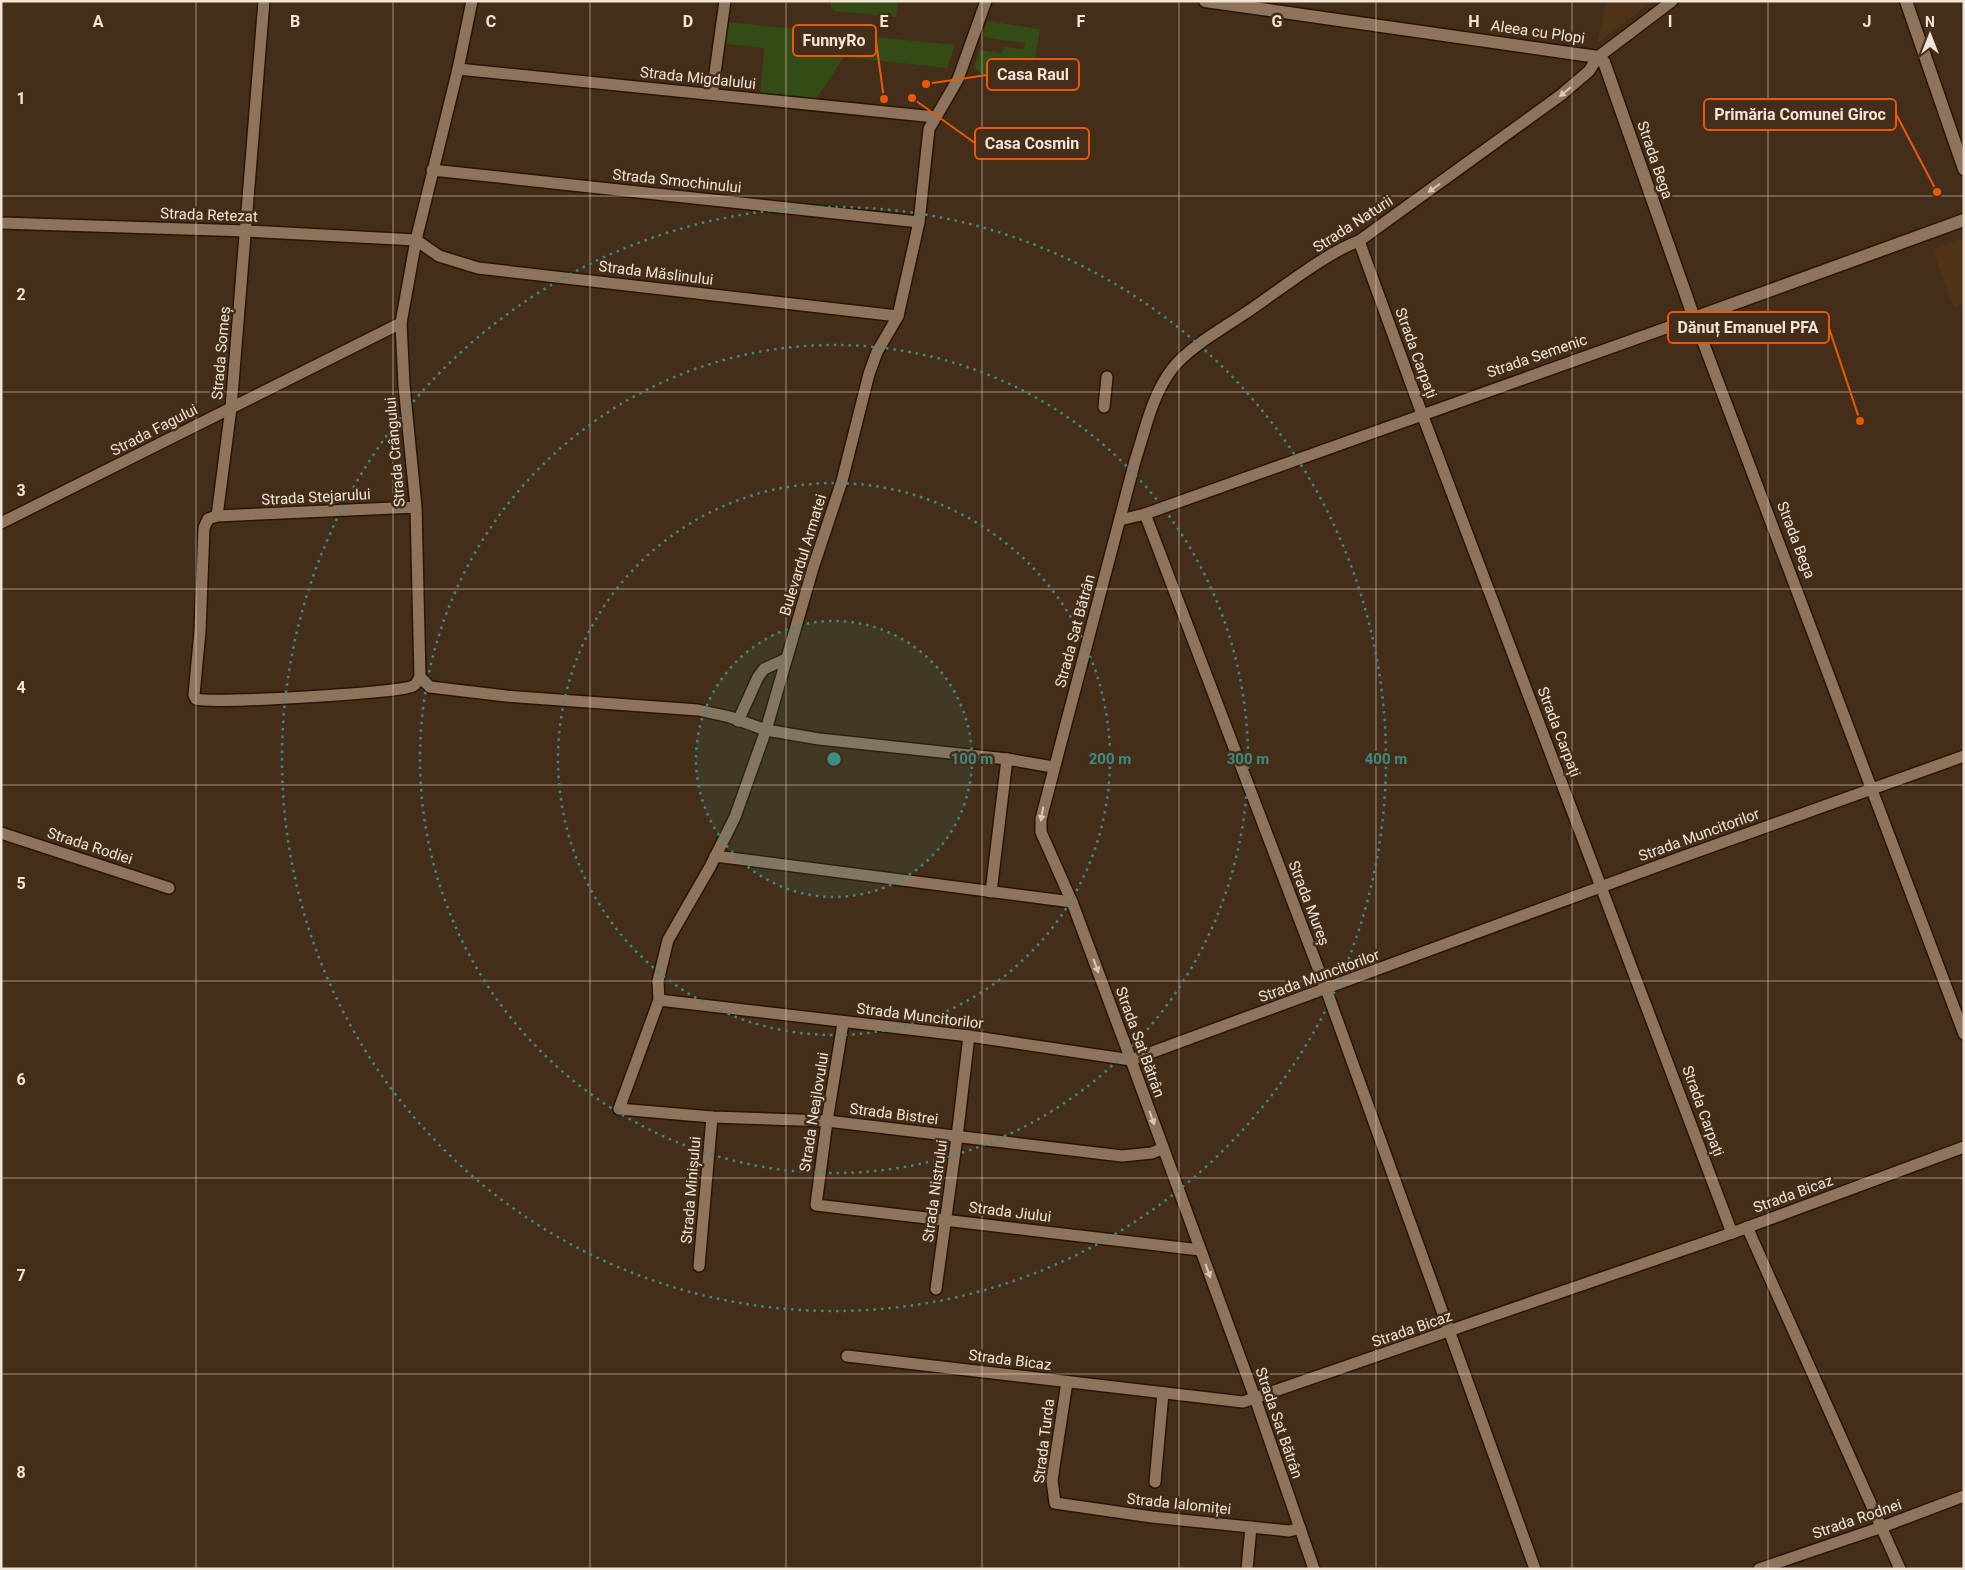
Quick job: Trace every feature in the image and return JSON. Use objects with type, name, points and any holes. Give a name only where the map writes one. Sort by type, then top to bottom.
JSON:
[{"type":"street","name":"Strada Someș","points":[[264,1],[247,231],[231,408],[217,516],[208,519],[204,528],[200,631],[194,695],[196,699],[266,699],[390,691],[413,686],[420,677]]},
{"type":"street","name":"Strada Crângului","points":[[420,677],[416,507],[404,385],[401,323],[416,240],[458,70],[472,1]]},
{"type":"street","points":[[712,94],[724,1]]},
{"type":"street","name":"Bulevardul Armatei","points":[[619,1109],[659,1000],[658,981],[668,940],[715,856],[742,800],[766,730],[786,659],[842,481],[868,374],[877,352],[898,316],[919,222],[929,129],[958,80],[986,1]]},
{"type":"street","name":"Aleea cu Plopi","points":[[1205,1],[1598,57]]},
{"type":"street","name":"Strada Naturii","points":[[1120,520],[1135,461],[1150,414],[1172,368],[1200,345],[1270,297],[1348,245],[1360,241],[1561,95],[1589,70],[1598,57],[1672,1]]},
{"type":"street","points":[[1906,1],[1964,169]]},
{"type":"street","name":"Strada Bega","points":[[1598,57],[1604,62],[1694,318],[1964,1034]]},
{"type":"street","name":"Strada Migdalului","points":[[458,70],[935,117]]},
{"type":"street","name":"Strada Smochinului","points":[[432,170],[919,222]]},
{"type":"street","name":"Strada Semenic","points":[[1120,520],[1145,514],[1964,220]]},
{"type":"street","name":"Strada Retezat","points":[[1,223],[247,231],[416,240]]},
{"type":"street","name":"Strada Măslinului","points":[[416,240],[439,256],[478,268],[898,316]]},
{"type":"street","name":"Strada Carpați","points":[[1360,241],[1422,414],[1732,1233]]},
{"type":"street","name":"Strada Fagului","points":[[1,523],[401,323]]},
{"type":"street","points":[[1104,407],[1106,377]]},
{"type":"street","name":"Strada Stejarului","points":[[217,516],[416,507]]},
{"type":"street","name":"Strada Mureș","points":[[1145,514],[1326,989],[1535,1569]]},
{"type":"street","name":"Strada Sat Bătrân","points":[[1120,520],[1053,767],[1040,819],[1041,832],[1072,902],[1131,1060],[1255,1398],[1314,1569]]},
{"type":"street","points":[[738,721],[758,677],[764,669],[786,659]]},
{"type":"street","points":[[420,677],[430,687],[506,696],[698,710],[766,730],[819,739],[1053,767]]},
{"type":"street","name":"Strada Muncitorilor","points":[[659,1000],[843,1023],[968,1036],[1131,1060],[1964,756]]},
{"type":"street","points":[[991,892],[1007,760]]},
{"type":"street","name":"Strada Rodiei","points":[[1,834],[169,888]]},
{"type":"street","points":[[715,856],[1072,902]]},
{"type":"street","name":"Strada Neajlovului","points":[[816,1205],[843,1023]]},
{"type":"street","name":"Strada Nistrului","points":[[936,1289],[958,1137],[968,1036]]},
{"type":"street","name":"Strada Bistrei","points":[[619,1109],[712,1117],[827,1121],[1122,1156],[1152,1153],[1163,1148]]},
{"type":"street","name":"Strada Minișului","points":[[699,1266],[712,1117]]},
{"type":"street","name":"Strada Bicaz","points":[[847,1356],[1243,1402],[1747,1228],[1964,1147]]},
{"type":"street","name":"Strada Jiului","points":[[816,1205],[1200,1250]]},
{"type":"street","points":[[1747,1228],[1900,1569]]},
{"type":"street","name":"Strada Turda","points":[[1055,1504],[1052,1480],[1067,1382]]},
{"type":"street","points":[[1155,1482],[1163,1393]]},
{"type":"street","name":"Strada Rodnei","points":[[1759,1569],[1882,1527],[1964,1496]]},
{"type":"street","name":"Strada Ialomiței","points":[[1055,1504],[1289,1531],[1300,1528]]},
{"type":"street","points":[[1247,1569],[1251,1527]]},
{"type":"shaded area","points":[[1607,1],[1653,1],[1597,43]]},
{"type":"shaded area","points":[[1962,238],[1964,243],[1964,304],[1954,308],[1932,249]]},
{"type":"green space","points":[[831,1],[898,1],[896,17],[834,11],[831,7]]},
{"type":"green space","points":[[987,21],[1040,29],[1031,82],[981,74],[974,68],[979,50],[1002,53],[1004,47],[1024,49],[1025,43],[983,37]]},
{"type":"green space","points":[[728,22],[955,45],[947,68],[844,57],[814,102],[760,96],[764,48],[726,44]]},
{"type":"place","name":"Casa Raul","points":[[926,84]]},
{"type":"place","name":"Casa Cosmin","points":[[912,98]]},
{"type":"place","name":"FunnyRo","points":[[884,99]]},
{"type":"place","name":"Primăria Comunei Giroc","points":[[1937,192]]},
{"type":"place","name":"Dănuț Emanuel PFA","points":[[1860,421]]}]
